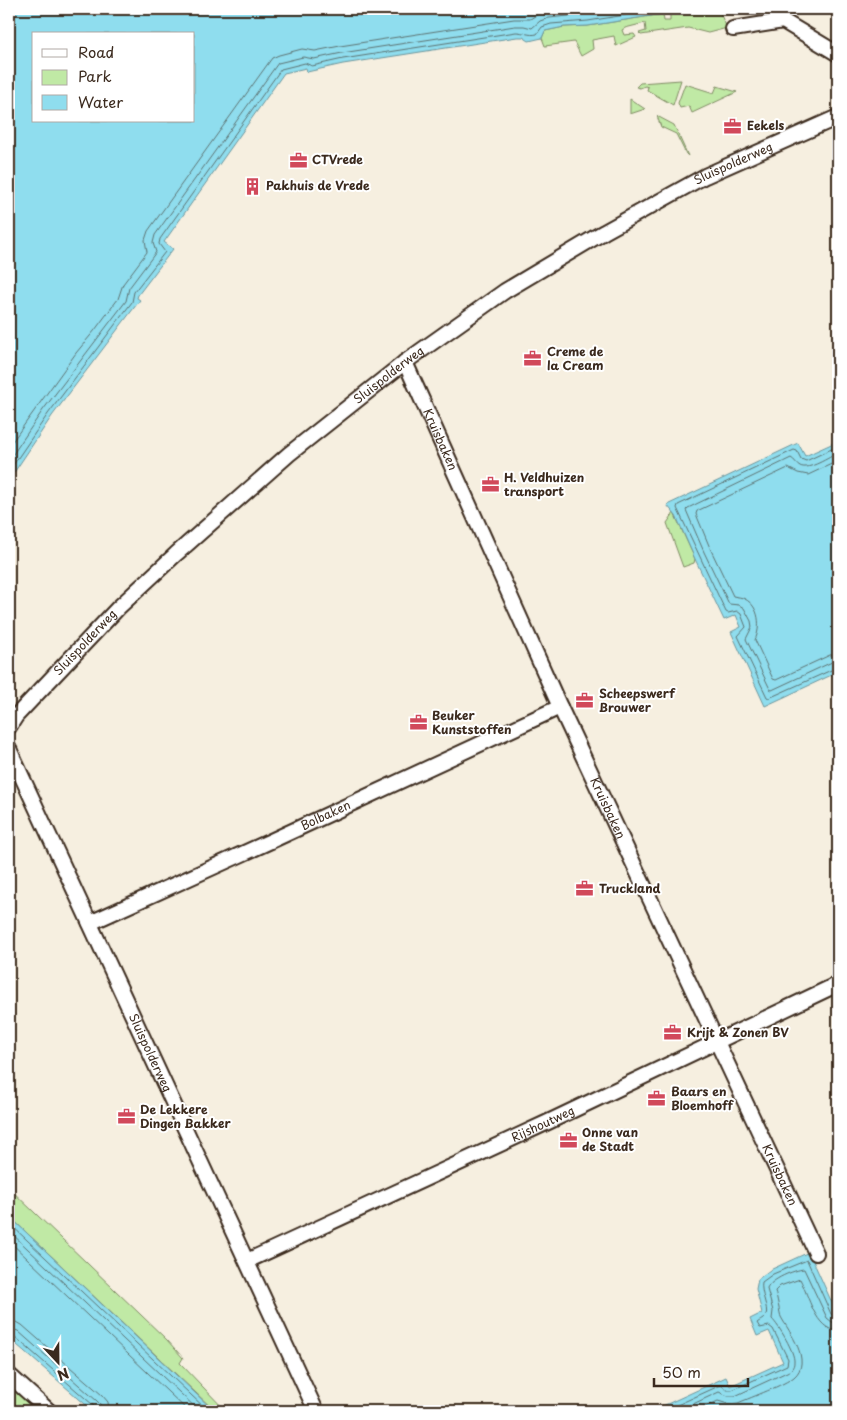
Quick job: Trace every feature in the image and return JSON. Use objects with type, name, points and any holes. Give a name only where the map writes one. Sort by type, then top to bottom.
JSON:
[{"type":"street","points":[[733,29],[783,22],[838,54]]},
{"type":"street","name":"Sluispolderweg","points":[[9,727],[16,716],[118,608],[176,554],[289,454],[405,362],[505,291],[604,232],[705,176],[838,117]]},
{"type":"street","name":"Kruisbaken","points":[[405,362],[560,707],[816,1252]]},
{"type":"street","name":"Bolbaken","points":[[90,923],[560,707]]},
{"type":"street","name":"Sluispolderweg","points":[[9,749],[316,1411]]},
{"type":"street","name":"Rijshoutweg","points":[[247,1261],[584,1105],[838,984]]},
{"type":"street","points":[[9,1375],[49,1411]]},
{"type":"green space","points":[[694,9],[718,9],[727,28],[708,33],[688,28],[641,35],[639,33],[646,31],[645,23],[622,30],[624,35],[634,34],[636,37],[616,46],[614,36],[592,40],[593,49],[581,56],[574,42],[545,46],[542,38],[545,31],[564,27],[588,26],[663,14],[664,21],[670,21],[670,13]]},
{"type":"green space","points":[[681,80],[673,105],[647,90],[648,87],[636,87],[640,83]]},
{"type":"green space","points":[[685,84],[714,93],[717,86],[737,92],[692,113],[689,106],[680,108],[678,103]]},
{"type":"green space","points":[[630,99],[645,109],[630,114]]},
{"type":"green space","points":[[657,116],[674,125],[688,156],[676,134],[661,127]]},
{"type":"green space","points":[[674,513],[695,559],[694,563],[683,567],[667,523]]},
{"type":"green space","points":[[9,1188],[167,1340],[183,1358],[180,1363],[226,1411],[215,1411],[9,1216]]},
{"type":"green space","points":[[9,1385],[37,1411],[21,1410],[13,1404],[9,1400]]},
{"type":"water","points":[[9,9],[694,9],[588,26],[564,27],[545,31],[542,38],[529,41],[523,37],[517,37],[343,64],[307,72],[306,68],[284,73],[164,242],[173,249],[138,295],[137,298],[140,300],[52,416],[9,480]]},
{"type":"water","points":[[838,441],[838,672],[765,706],[731,632],[741,627],[736,615],[724,620],[676,516],[667,505],[798,443],[805,456]]},
{"type":"water","points":[[9,1216],[215,1411],[93,1411],[9,1338]]},
{"type":"water","points":[[809,1252],[838,1316],[838,1411],[652,1411],[726,1377],[730,1386],[783,1362],[769,1331],[757,1336],[750,1319],[762,1313],[756,1289],[758,1279],[770,1270]]},
{"type":"place","name":"Eekels","points":[[733,126]]},
{"type":"place","name":"CTVrede","points":[[298,160]]},
{"type":"place","name":"Pakhuis de Vrede","points":[[252,186]]},
{"type":"place","name":"Creme de la Cream","points":[[533,359]]},
{"type":"place","name":"H. Veldhuizen transport","points":[[490,485]]},
{"type":"place","name":"Scheepswerf Brouwer","points":[[585,701]]},
{"type":"place","name":"Beuker Kunststoffen","points":[[418,723]]},
{"type":"place","name":"Truckland","points":[[585,889]]},
{"type":"place","name":"Krijt & Zonen BV","points":[[673,1033]]},
{"type":"place","name":"Baars en Bloemhoff","points":[[657,1099]]},
{"type":"place","name":"De Lekkere Dingen Bakker","points":[[126,1117]]},
{"type":"place","name":"Onne van de Stadt","points":[[568,1140]]}]
